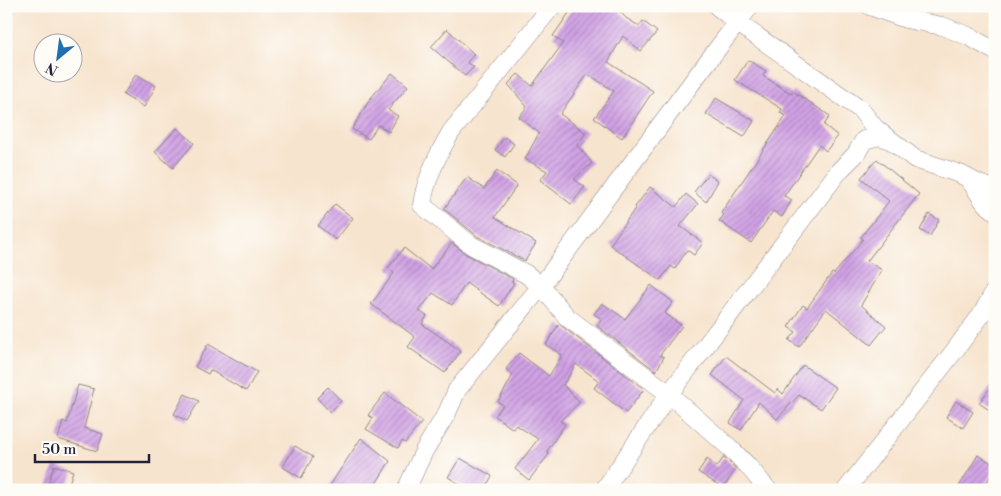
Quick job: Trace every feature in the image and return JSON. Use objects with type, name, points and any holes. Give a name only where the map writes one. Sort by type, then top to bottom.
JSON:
[{"type":"street","points":[[552,6],[451,132],[441,150],[427,185],[422,205],[471,246],[526,274],[541,286],[567,317],[668,394],[730,448],[768,490]]},
{"type":"street","points":[[717,6],[861,110],[875,128],[916,159],[960,174],[979,184],[995,188]]},
{"type":"street","points":[[406,490],[424,451],[447,413],[457,390],[541,286],[750,6]]},
{"type":"street","points":[[870,6],[906,18],[942,26],[968,36],[995,51]]},
{"type":"street","points":[[604,490],[668,394],[839,171],[856,154],[864,140],[880,136],[892,141]]},
{"type":"street","points":[[969,178],[985,203],[995,212]]},
{"type":"street","points":[[846,490],[961,343],[982,314],[995,290]]},
{"type":"building","points":[[574,6],[614,6],[626,18],[639,26],[643,21],[657,32],[641,51],[623,36],[608,62],[653,91],[622,138],[594,118],[614,91],[591,76],[587,75],[560,114],[586,133],[577,145],[592,163],[574,179],[585,187],[571,204],[540,180],[547,171],[525,159],[539,133],[519,117],[527,107],[508,84],[518,74],[532,86],[563,43],[553,36]]},
{"type":"building","points":[[447,29],[474,54],[467,62],[474,67],[465,76],[431,47]]},
{"type":"building","points":[[748,60],[766,71],[763,76],[792,94],[793,91],[830,116],[824,125],[838,136],[826,151],[819,145],[784,196],[792,200],[782,217],[773,211],[751,243],[719,221],[724,215],[721,213],[786,116],[780,113],[782,109],[735,80]]},
{"type":"building","points":[[392,73],[408,86],[388,110],[398,116],[389,132],[378,125],[369,139],[352,129],[370,99]]},
{"type":"building","points":[[136,74],[156,86],[144,107],[123,95]]},
{"type":"building","points":[[716,98],[754,121],[744,137],[706,114]]},
{"type":"building","points":[[177,128],[194,143],[173,168],[155,152]]},
{"type":"building","points":[[505,137],[514,144],[505,157],[495,150]]},
{"type":"building","points":[[877,159],[919,194],[867,261],[882,270],[861,305],[886,326],[871,345],[826,309],[799,347],[789,340],[796,332],[788,327],[803,305],[807,308],[832,273],[834,274],[863,239],[861,237],[889,201],[861,178]]},
{"type":"building","points":[[497,171],[517,185],[495,217],[536,243],[525,261],[477,236],[444,209],[467,177],[484,189]]},
{"type":"building","points":[[708,174],[718,181],[706,202],[694,192]]},
{"type":"building","points":[[650,187],[676,207],[686,194],[698,204],[680,226],[703,243],[694,255],[687,250],[675,269],[671,266],[660,280],[610,245]]},
{"type":"building","points":[[335,204],[353,218],[336,240],[318,226]]},
{"type":"building","points":[[929,214],[939,220],[930,236],[920,230]]},
{"type":"building","points":[[452,243],[466,254],[513,279],[512,282],[514,283],[499,306],[466,283],[452,305],[433,293],[419,311],[427,316],[422,324],[461,351],[445,373],[408,347],[415,337],[371,304],[394,273],[388,268],[404,248],[431,269]]},
{"type":"building","points":[[651,285],[673,302],[665,313],[682,326],[660,355],[664,357],[656,371],[597,326],[602,319],[594,314],[602,303],[625,319]]},
{"type":"building","points":[[559,324],[644,389],[626,413],[594,388],[599,381],[576,364],[563,385],[580,402],[560,421],[565,424],[547,451],[549,454],[529,480],[515,469],[538,439],[516,425],[513,429],[495,416],[503,405],[498,402],[513,375],[506,369],[519,353],[549,376],[562,355],[546,345]]},
{"type":"building","points":[[208,344],[257,372],[246,391],[210,370],[208,374],[195,367]]},
{"type":"building","points":[[726,356],[775,393],[778,389],[783,394],[803,365],[836,388],[821,409],[799,395],[777,419],[759,402],[741,430],[730,423],[744,400],[712,375]]},
{"type":"building","points":[[995,381],[995,414],[979,403]]},
{"type":"building","points":[[78,385],[94,389],[84,428],[103,434],[97,451],[58,439],[63,421],[67,423]]},
{"type":"building","points":[[328,387],[341,401],[330,412],[317,398]]},
{"type":"building","points":[[385,393],[422,422],[405,443],[402,441],[398,448],[366,429],[373,418],[368,415]]},
{"type":"building","points":[[185,394],[199,401],[187,421],[174,414]]},
{"type":"building","points":[[956,401],[973,412],[963,428],[946,417]]},
{"type":"building","points":[[361,438],[390,461],[372,490],[327,490]]},
{"type":"building","points":[[295,446],[313,457],[301,478],[283,467]]},
{"type":"building","points":[[978,455],[995,465],[995,469],[982,490],[957,490]]},
{"type":"building","points":[[724,457],[736,469],[723,488],[698,472],[707,459],[717,467]]},
{"type":"building","points":[[460,458],[492,476],[484,490],[469,490],[448,477]]},
{"type":"building","points":[[54,465],[73,471],[67,490],[46,490]]}]
